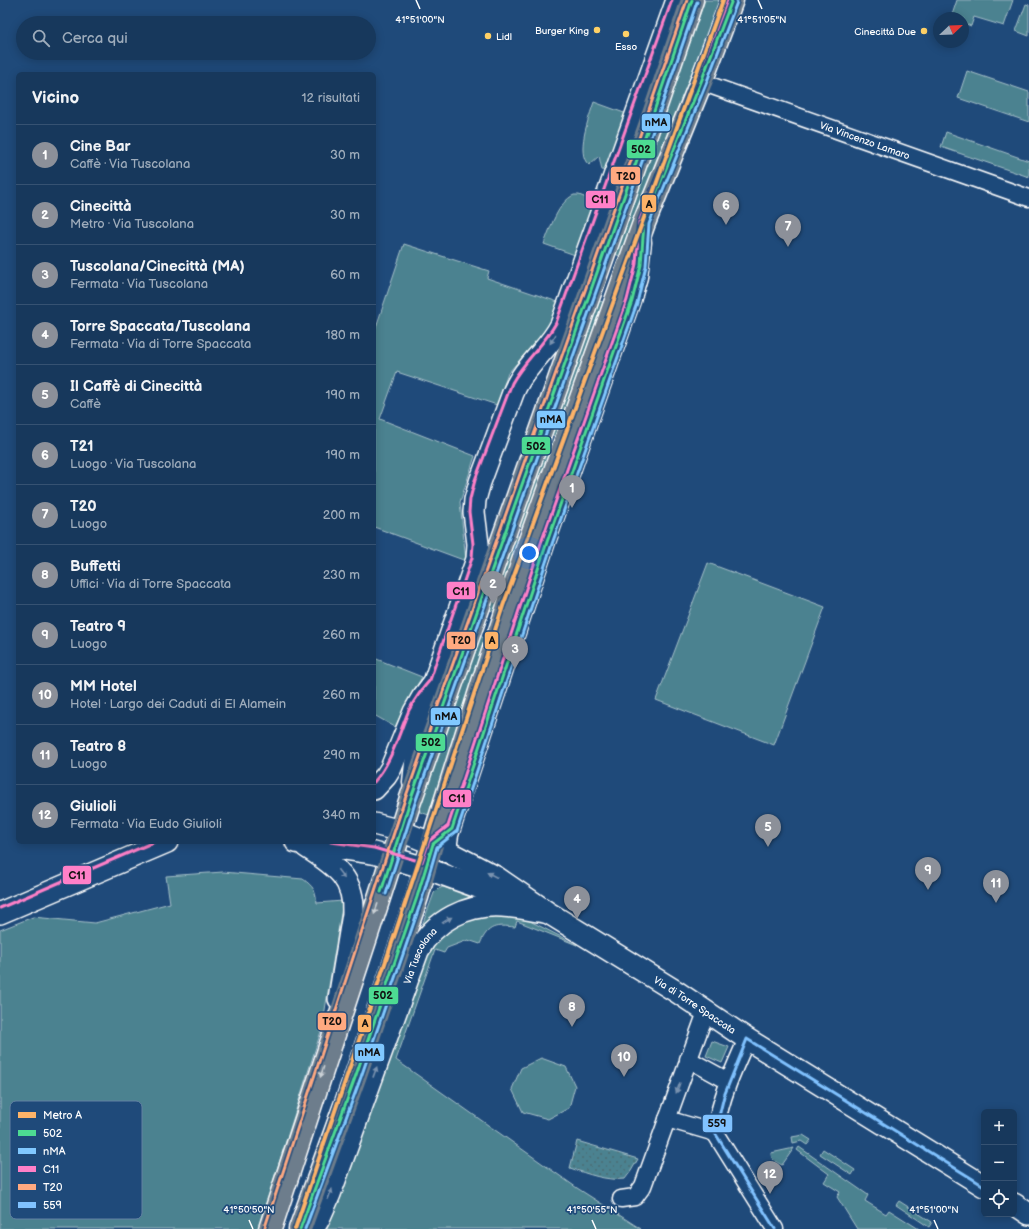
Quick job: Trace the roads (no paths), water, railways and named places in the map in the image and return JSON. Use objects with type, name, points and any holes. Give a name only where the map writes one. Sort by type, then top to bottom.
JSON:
[{"type":"main road","points":[[270,1229],[410,801],[642,146],[692,0]]},
{"type":"main road","name":"Via Tuscolana","points":[[300,1229],[356,1075],[415,904],[425,868],[441,848],[482,685],[529,543],[644,223],[733,2]]},
{"type":"street","points":[[410,801],[411,771],[414,754],[434,682],[477,559],[478,544],[474,512],[480,482],[512,393],[528,369],[551,343],[561,325],[677,0]]},
{"type":"street","name":"Via Vincenzo Lamaro","points":[[701,82],[1029,198]]},
{"type":"street","name":"Via Tuscolana","points":[[441,848],[452,829],[545,548],[632,301],[641,265],[644,223]]},
{"type":"street","points":[[376,787],[391,768],[414,712],[434,682]]},
{"type":"street","name":"Via di Torre Spaccata","points":[[376,825],[401,831],[441,848],[496,877],[547,912],[665,985],[747,1039],[981,1184]]},
{"type":"street","points":[[0,913],[162,844]]},
{"type":"street","points":[[302,844],[334,866],[340,872],[348,885],[352,900],[352,919],[334,1035]]},
{"type":"street","name":"Via di Torre Spaccata","points":[[311,844],[392,858],[425,868],[547,912]]},
{"type":"street","name":"Via Tuscolana","points":[[312,1229],[319,1219],[330,1194],[418,952],[426,938],[436,928],[450,918],[466,910],[480,907],[504,906],[547,912]]},
{"type":"street","points":[[621,1199],[635,1197],[641,1190],[706,1012]]},
{"type":"street","points":[[715,1133],[720,1104],[728,1081],[747,1039]]},
{"type":"street","points":[[688,1059],[728,1081]]},
{"type":"street","points":[[668,1119],[715,1133],[775,1229]]},
{"type":"street","points":[[1017,1206],[1029,1214]]},
{"type":"metro line","name":"A","points":[[295,1229],[396,931],[503,606],[723,0]]},
{"type":"place","name":"Burger King","points":[[597,30]]},
{"type":"place","name":"Cinecittà Due","points":[[924,31]]},
{"type":"place","name":"Esso","points":[[626,34]]},
{"type":"place","name":"Lidl","points":[[488,36]]},
{"type":"place","name":"T21","points":[[726,225]]},
{"type":"place","name":"T20","points":[[788,247]]},
{"type":"place","name":"Cine Bar","points":[[572,508]]},
{"type":"place","name":"Cinecittà","points":[[493,604]]},
{"type":"place","name":"Tuscolana/Cinecittà (MA)","points":[[515,669]]},
{"type":"place","name":"Il Caffè di Cinecittà","points":[[768,847]]},
{"type":"place","name":"Teatro 9","points":[[928,890]]},
{"type":"place","name":"Teatro 8","points":[[996,903]]},
{"type":"place","name":"Torre Spaccata/Tuscolana","points":[[577,919]]},
{"type":"place","name":"Buffetti","points":[[572,1027]]},
{"type":"place","name":"MM Hotel","points":[[624,1077]]},
{"type":"place","name":"Giulioli","points":[[770,1194]]}]
